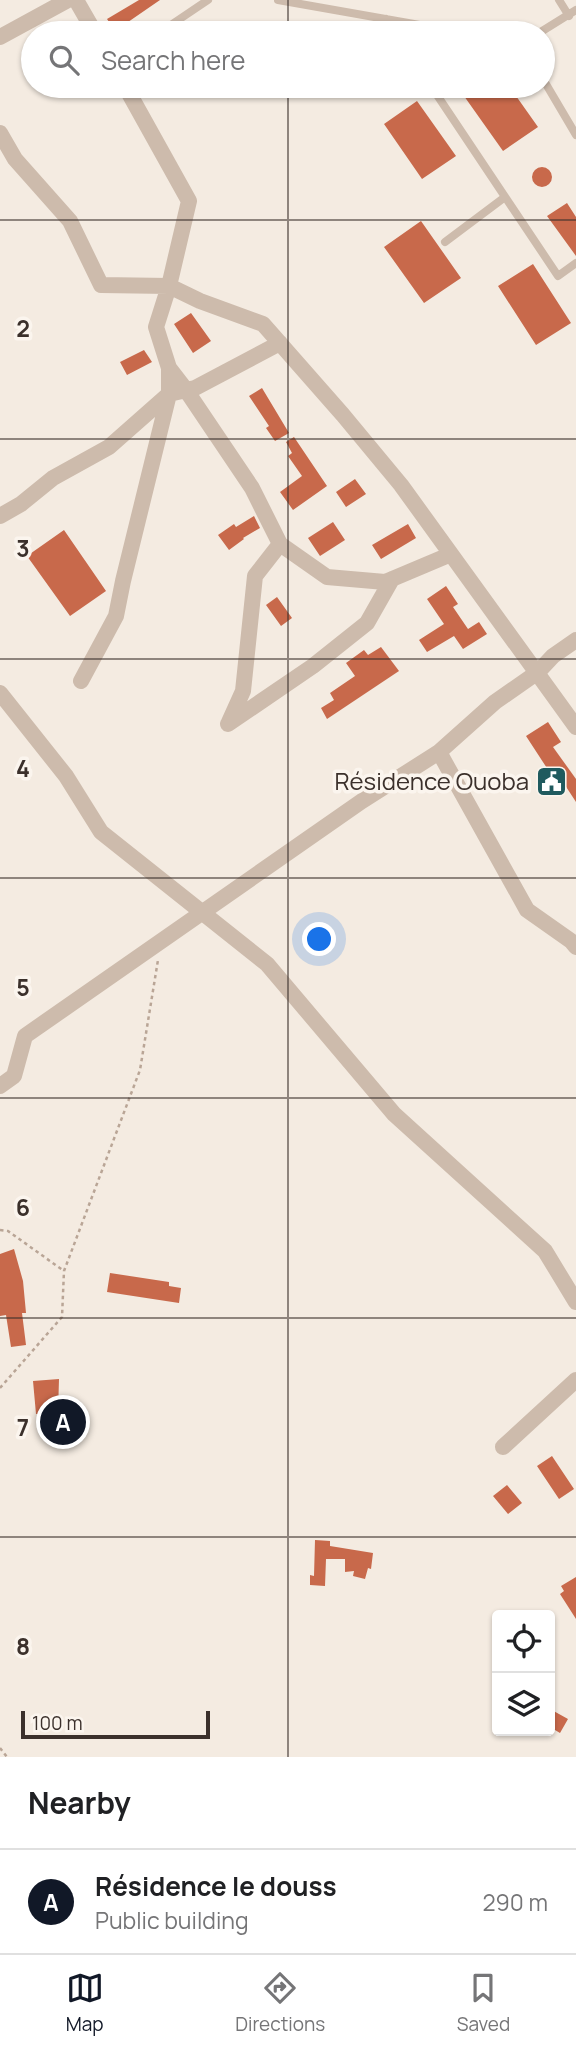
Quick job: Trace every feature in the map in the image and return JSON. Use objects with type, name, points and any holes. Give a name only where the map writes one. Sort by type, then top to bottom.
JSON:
[{"type":"street","points":[[29,21],[68,0]]},
{"type":"street","points":[[76,0],[88,21]]},
{"type":"street","points":[[0,37],[21,26]]},
{"type":"street","points":[[81,681],[116,616],[122,581],[169,394],[169,368],[156,327],[169,286],[189,201],[132,98]]},
{"type":"street","points":[[0,133],[15,159],[70,221],[101,285],[169,286],[200,301],[263,324],[401,485],[449,555],[538,672],[576,727]]},
{"type":"street","points":[[0,516],[21,504],[53,478],[109,447],[169,394],[195,388],[280,343]]},
{"type":"street","points":[[169,368],[252,488],[280,544],[327,577],[385,582],[449,555]]},
{"type":"street","points":[[280,544],[255,576],[243,691],[228,724],[313,666],[367,623],[392,579]]},
{"type":"street","points":[[0,1086],[14,1076],[25,1036],[362,801],[439,752],[495,702],[538,672],[576,640]]},
{"type":"street","points":[[0,693],[66,776],[102,832],[267,964],[394,1114],[545,1251],[576,1302]]},
{"type":"street","points":[[439,752],[527,910],[571,940],[576,947]]},
{"type":"street","points":[[503,1447],[576,1380]]},
{"type":"lane","points":[[177,21],[208,0]]},
{"type":"lane","points":[[278,0],[397,21]]},
{"type":"lane","points":[[555,24],[573,13],[559,0]]},
{"type":"lane","points":[[438,98],[558,276],[576,263]]},
{"type":"lane","points":[[554,98],[576,135]]},
{"type":"lane","points":[[445,242],[505,197]]},
{"type":"path","points":[[0,1388],[62,1317],[64,1271],[140,1070],[160,943]]},
{"type":"path","points":[[0,1230],[8,1231],[64,1271]]},
{"type":"path","points":[[0,1748],[7,1757]]},
{"type":"building","points":[[139,0],[160,0],[130,21],[107,19]]},
{"type":"building","points":[[465,98],[517,98],[538,127],[503,151]]},
{"type":"building","points":[[417,101],[456,156],[422,179],[384,124]]},
{"type":"building","points":[[538,167],[546,167],[552,177],[546,187],[538,187],[532,181],[532,173]]},
{"type":"building","points":[[567,203],[576,217],[576,256],[547,216]]},
{"type":"building","points":[[421,221],[461,278],[424,303],[384,247]]},
{"type":"building","points":[[533,264],[571,323],[536,345],[498,286]]},
{"type":"building","points":[[191,313],[211,341],[193,353],[174,324]]},
{"type":"building","points":[[144,350],[152,362],[127,375],[120,362]]},
{"type":"building","points":[[262,388],[289,433],[275,441],[266,428],[269,426],[249,396]]},
{"type":"building","points":[[294,437],[327,486],[293,510],[280,492],[302,476],[288,456],[292,453],[286,442]]},
{"type":"building","points":[[355,479],[366,494],[346,507],[336,492]]},
{"type":"building","points":[[254,516],[260,528],[229,550],[218,535],[234,524],[236,527]]},
{"type":"building","points":[[333,522],[345,540],[320,556],[308,538]]},
{"type":"building","points":[[408,524],[416,538],[381,559],[372,545]]},
{"type":"building","points":[[64,530],[106,591],[70,616],[27,556]]},
{"type":"building","points":[[446,586],[458,604],[453,607],[468,629],[479,622],[487,634],[463,649],[454,636],[427,652],[419,640],[444,624],[427,599]]},
{"type":"building","points":[[277,597],[292,618],[281,626],[266,605]]},
{"type":"building","points":[[381,647],[399,671],[327,719],[321,708],[334,700],[330,693],[355,676],[346,663],[364,650],[368,655]]},
{"type":"building","points":[[548,722],[561,742],[553,747],[576,779],[576,802],[561,779],[556,782],[526,736]]},
{"type":"building","points":[[14,1249],[23,1281],[26,1313],[22,1313],[26,1345],[11,1347],[6,1315],[0,1316],[0,1254]]},
{"type":"building","points":[[110,1273],[169,1282],[169,1286],[181,1288],[179,1303],[107,1292]]},
{"type":"building","points":[[59,1379],[58,1413],[36,1414],[33,1381]]},
{"type":"building","points":[[552,1456],[574,1489],[559,1499],[537,1466]]},
{"type":"building","points":[[507,1485],[522,1503],[508,1514],[493,1496]]},
{"type":"building","points":[[315,1540],[330,1541],[330,1546],[373,1553],[371,1569],[368,1568],[365,1579],[353,1576],[354,1571],[345,1572],[345,1559],[326,1559],[325,1586],[310,1585],[310,1575],[314,1576]]},
{"type":"building","points":[[576,1577],[576,1619],[560,1594],[564,1591],[561,1586]]},
{"type":"building","points":[[555,1712],[568,1719],[560,1733],[555,1730]]},
{"type":"place","name":"Résidence Ouoba","points":[[552,782]]},
{"type":"place","name":"Résidence le douss","points":[[63,1422]]}]
